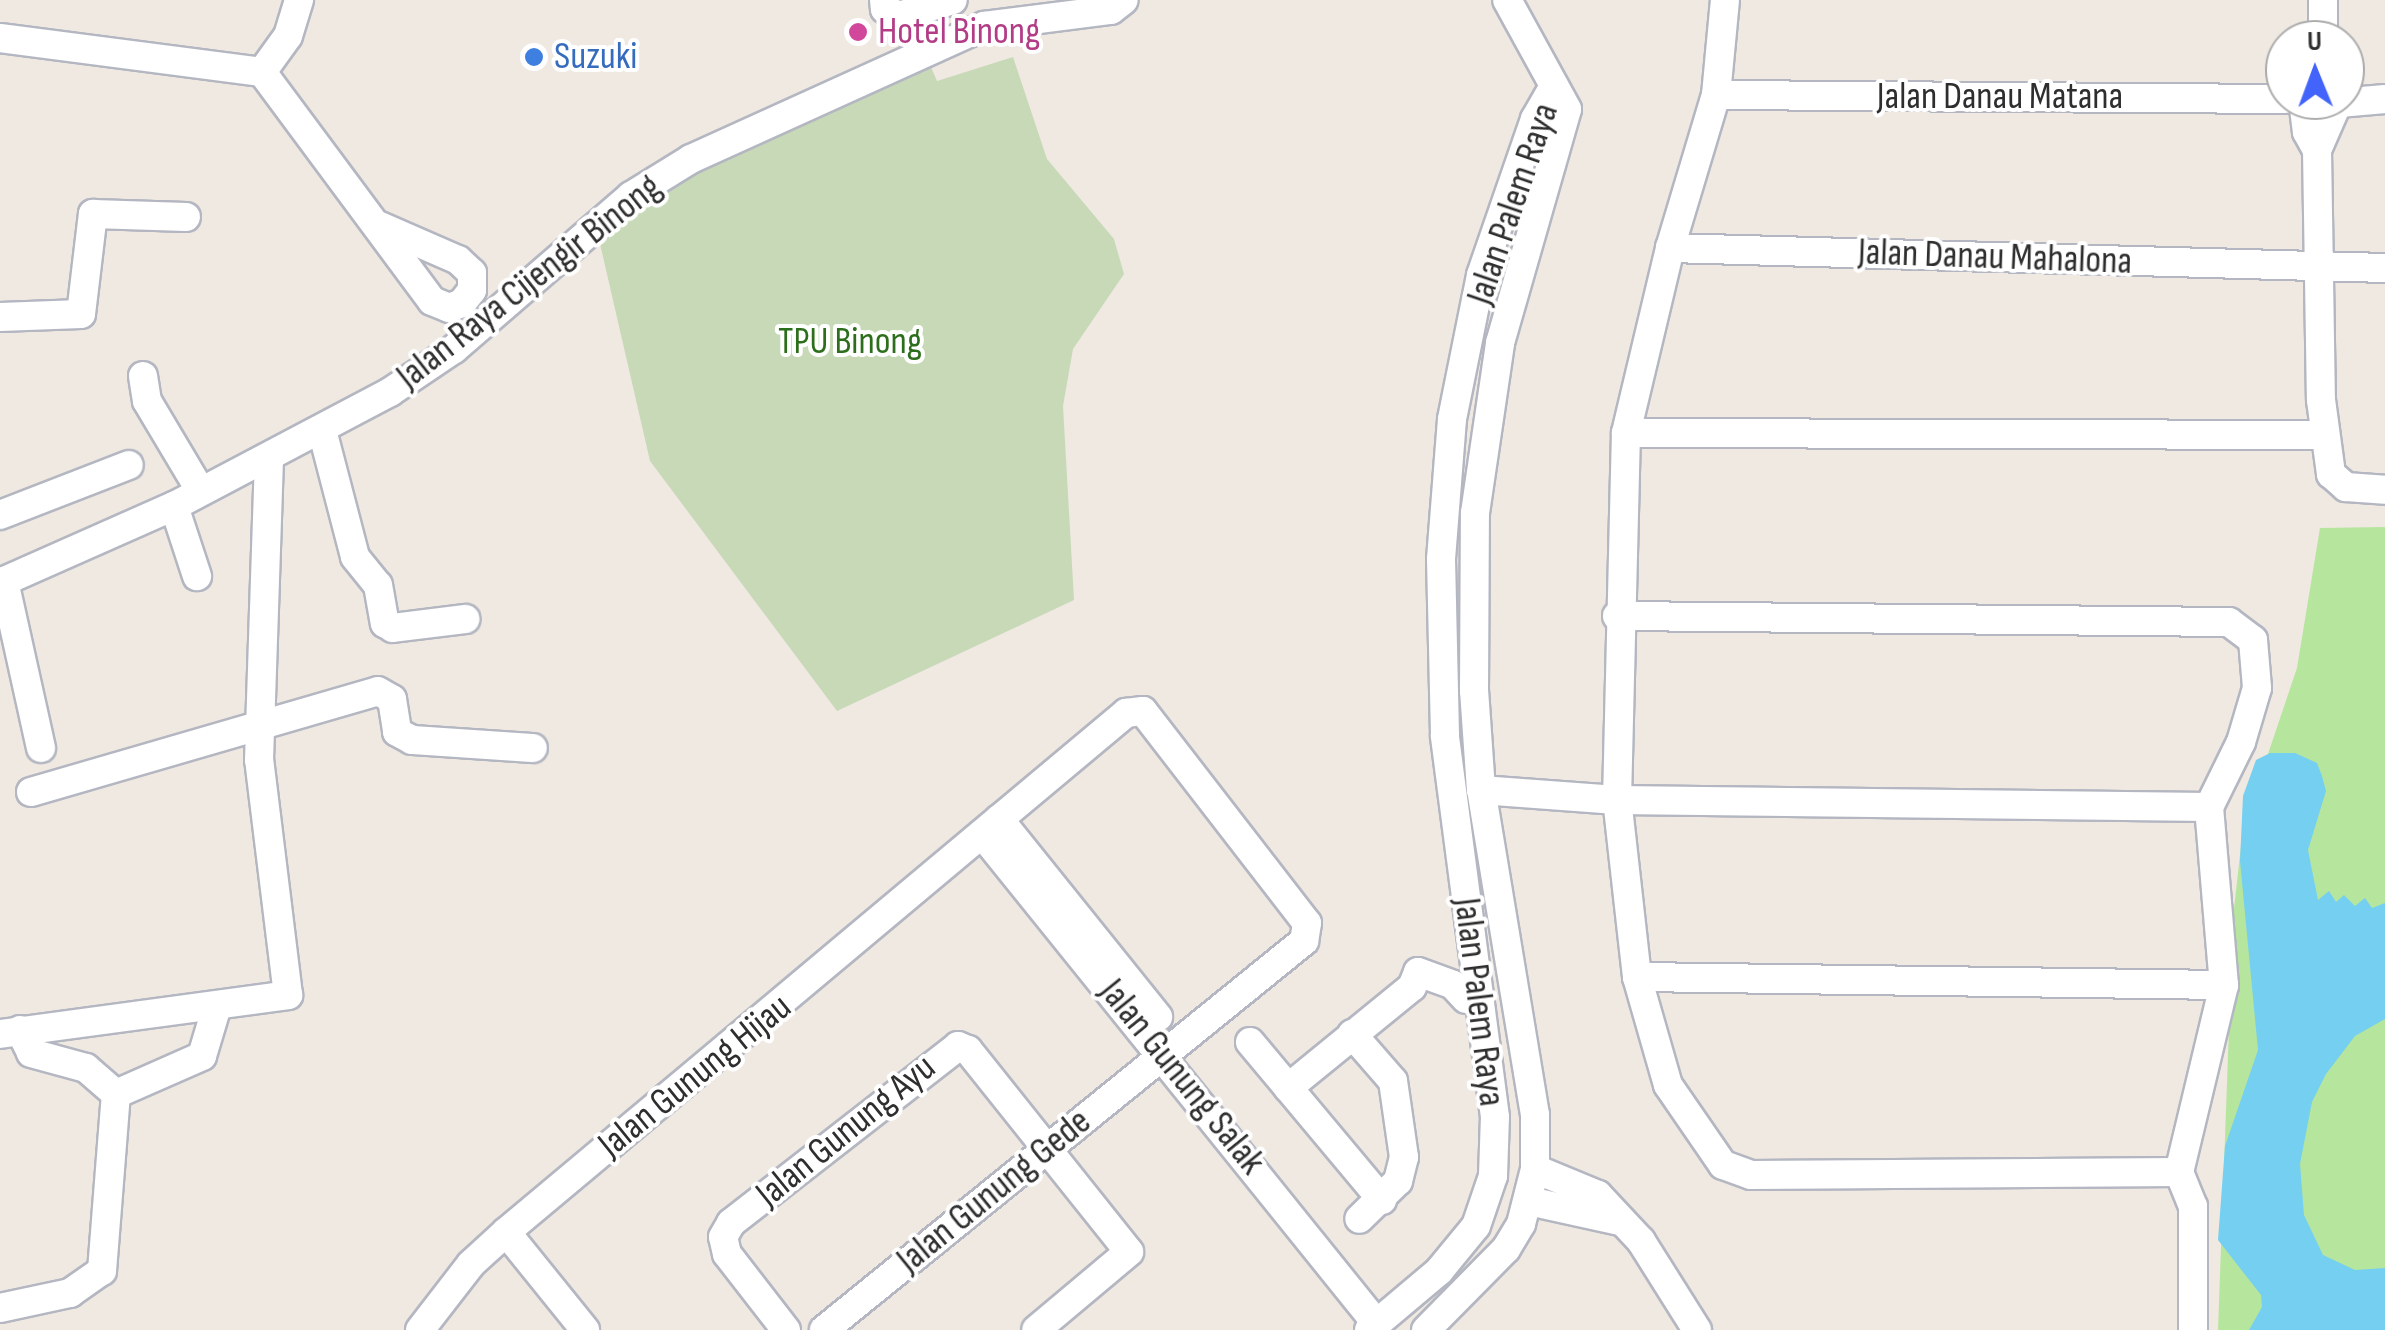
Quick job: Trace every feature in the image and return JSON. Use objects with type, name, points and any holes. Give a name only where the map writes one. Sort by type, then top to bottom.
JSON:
[{"type":"street","points":[[262,72],[288,36],[299,0]]},
{"type":"street","points":[[884,0],[885,9],[900,16],[953,0]]},
{"type":"street","points":[[1507,0],[1554,86]]},
{"type":"street","points":[[1726,0],[1716,95],[1670,248],[1626,434],[1618,616],[1617,800],[1636,977],[1668,1085],[1693,1128],[1734,1171],[2180,1172]]},
{"type":"street","name":"Jalan Raya Cijengir Binong","points":[[2,582],[174,506],[269,458],[454,349],[631,196],[691,158],[934,45],[984,26],[1112,6]]},
{"type":"street","points":[[0,38],[262,72],[380,226]]},
{"type":"street","name":"Jalan Palem Raya","points":[[1426,1330],[1506,1249],[1529,1201],[1535,1170],[1535,1115],[1481,790],[1474,691],[1479,453],[1500,343],[1565,124],[1567,109],[1554,86]]},
{"type":"street","name":"Jalan Palem Raya","points":[[1381,1320],[1440,1271],[1476,1226],[1493,1176],[1495,1117],[1473,998],[1444,735],[1441,559],[1452,419],[1481,275],[1535,119],[1554,86]]},
{"type":"street","name":"Jalan Danau Matana","points":[[1716,95],[2265,99]]},
{"type":"street","points":[[2306,120],[2307,132],[2318,150]]},
{"type":"street","points":[[2331,120],[2318,150],[2323,435],[2338,484],[2385,490]]},
{"type":"street","points":[[0,317],[81,314],[93,214],[186,217]]},
{"type":"street","name":"Jalan Danau Mahalona","points":[[1670,248],[2385,268]]},
{"type":"street","points":[[143,376],[147,401],[200,490]]},
{"type":"street","points":[[322,430],[355,557],[378,585],[386,623],[393,628],[464,619]]},
{"type":"street","points":[[1626,434],[2323,435]]},
{"type":"street","points":[[10,1032],[283,998],[289,988],[258,760],[264,721],[269,458]]},
{"type":"street","points":[[0,516],[129,465]]},
{"type":"street","points":[[174,506],[198,576]]},
{"type":"street","points":[[2,582],[41,748]]},
{"type":"street","points":[[1618,616],[2236,624],[2253,640],[2257,688],[2241,742],[2209,807],[2224,986],[2180,1172],[2194,1206],[2193,1330]]},
{"type":"street","points":[[31,792],[264,721],[378,691],[392,699],[397,732],[412,740],[533,748]]},
{"type":"street","name":"Jalan Gunung Hijau","points":[[420,1330],[470,1264],[506,1232],[861,942],[990,826],[1126,713],[1143,711],[1308,929],[1300,946],[1171,1047]]},
{"type":"street","points":[[1481,790],[1617,800],[2209,807]]},
{"type":"street","name":"Jalan Gunung Salak","points":[[990,826],[1171,1047],[1381,1320],[1414,1330]]},
{"type":"street","points":[[1636,977],[2224,986]]},
{"type":"street","points":[[1288,1088],[1415,980],[1453,1002],[1514,992]]},
{"type":"street","points":[[116,1094],[202,1056],[218,1006]]},
{"type":"street","points":[[10,1032],[31,1053],[86,1068],[116,1094]]},
{"type":"street","points":[[1352,1034],[1393,1082],[1404,1157],[1398,1181],[1358,1219]]},
{"type":"street","points":[[1250,1042],[1382,1200]]},
{"type":"street","name":"Jalan Gunung Gede","points":[[824,1330],[1171,1047]]},
{"type":"street","name":"Jalan Gunung Ayu","points":[[786,1330],[727,1254],[723,1238],[731,1223],[948,1048],[968,1050],[1042,1150],[1129,1252],[1036,1330]]},
{"type":"street","points":[[0,1308],[70,1292],[102,1271],[116,1094]]},
{"type":"street","points":[[1535,1170],[1581,1186],[1619,1221],[1688,1306],[1697,1330]]},
{"type":"street","points":[[1529,1201],[1619,1221]]},
{"type":"street","points":[[506,1232],[585,1330]]},
{"type":"green space","name":"TPU Binong","points":[[1013,57],[1047,159],[1114,239],[1124,274],[1073,349],[1063,406],[1074,600],[837,711],[650,461],[598,235],[661,185],[928,60],[937,81]]},
{"type":"green space","points":[[2385,527],[2385,1330],[2218,1330],[2233,918],[2243,828],[2297,668],[2320,528]]},
{"type":"water","points":[[2270,753],[2295,753],[2317,763],[2322,776],[2326,791],[2308,850],[2318,900],[2329,891],[2336,902],[2344,895],[2355,906],[2365,898],[2372,908],[2385,903],[2385,1019],[2355,1036],[2326,1074],[2312,1102],[2300,1164],[2304,1215],[2323,1255],[2355,1270],[2385,1268],[2385,1330],[2249,1330],[2262,1307],[2261,1295],[2218,1240],[2225,1146],[2258,1050],[2240,861],[2243,796],[2256,760]]},
{"type":"place","name":"Hotel Binong","points":[[858,32]]},
{"type":"place","name":"Suzuki","points":[[534,57]]}]
